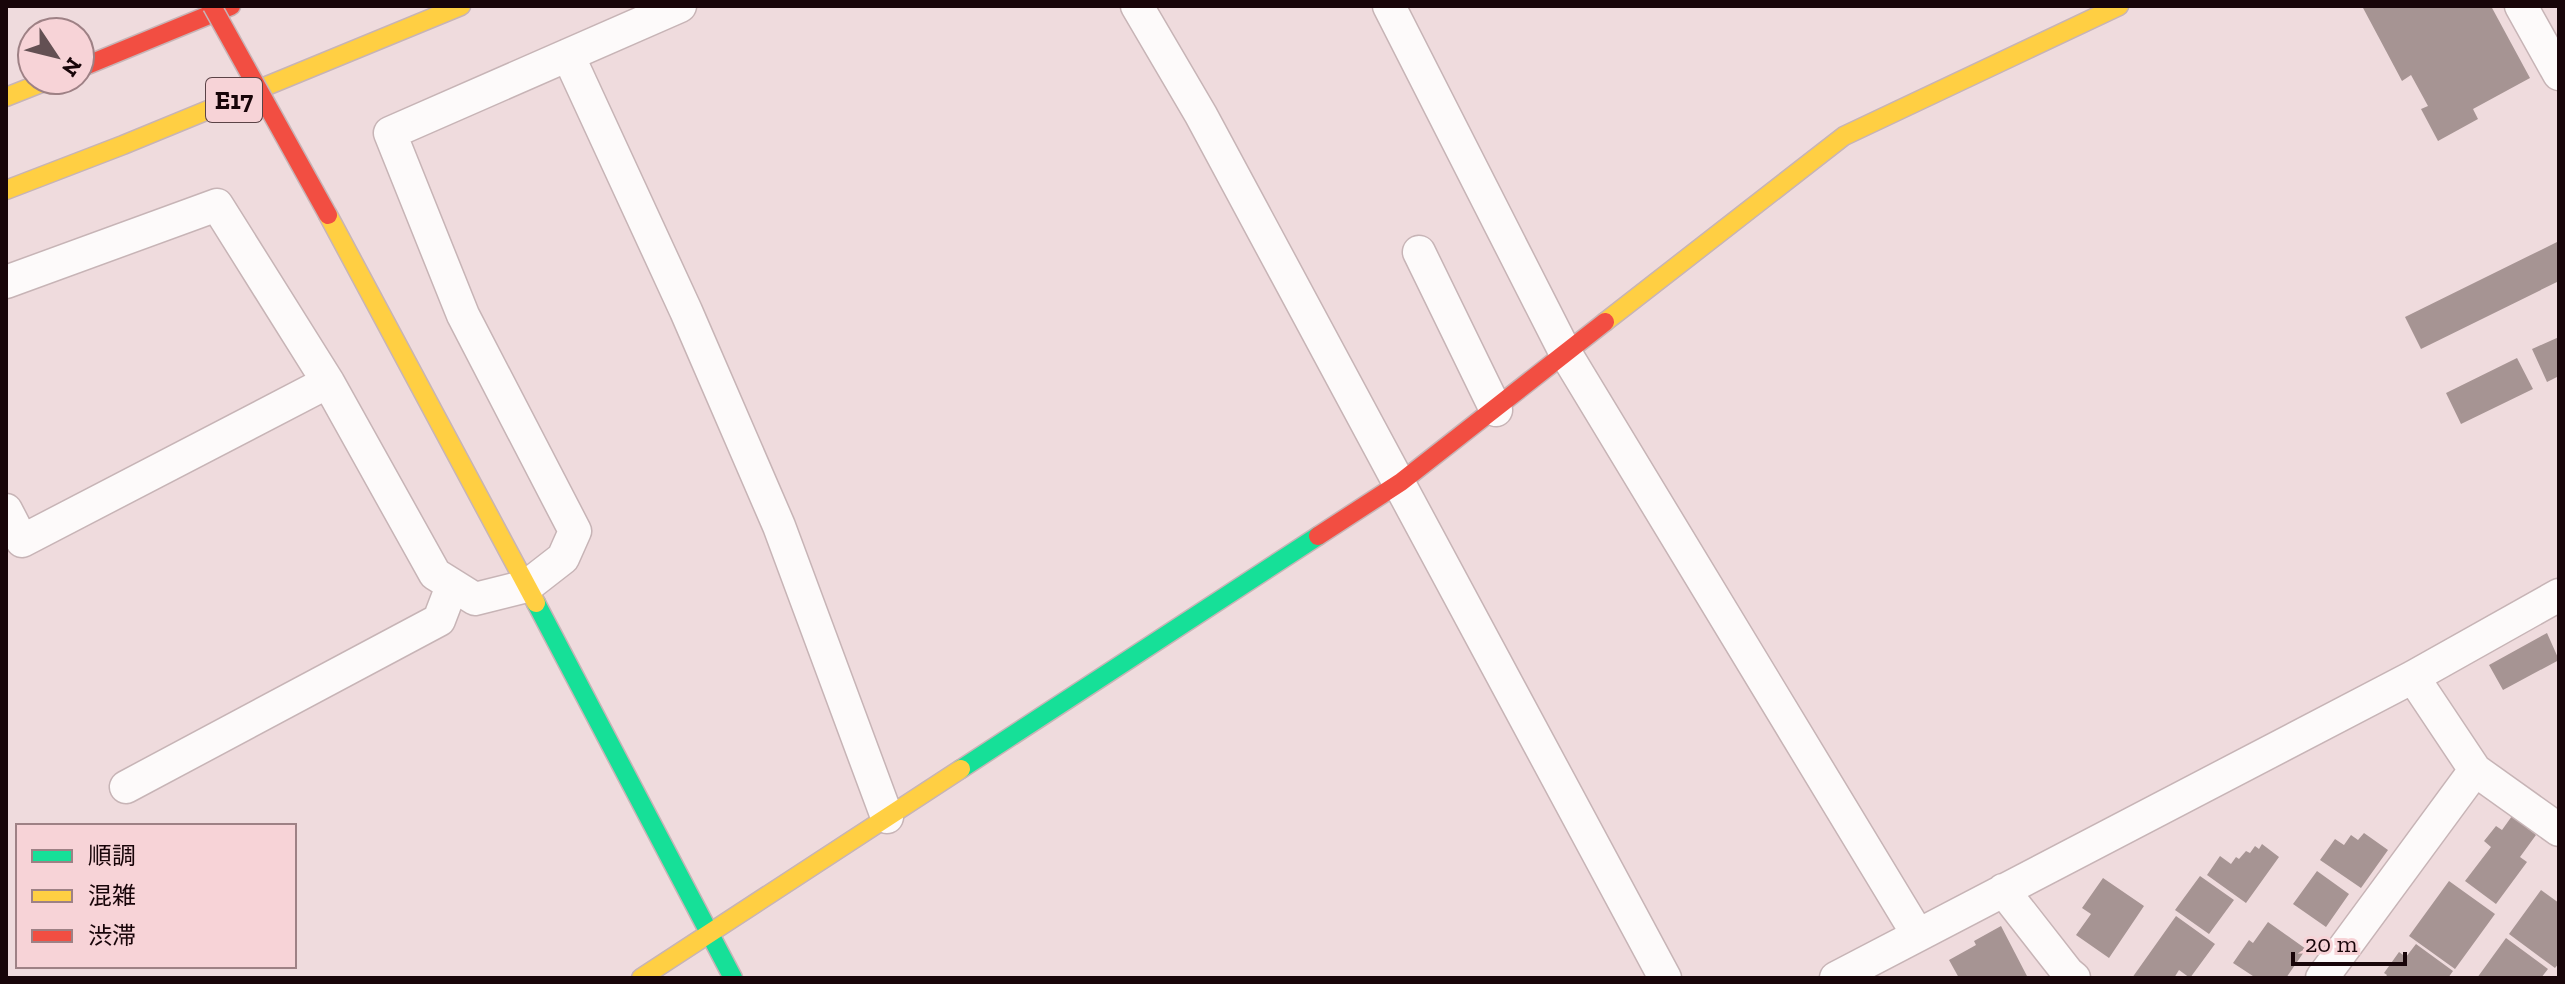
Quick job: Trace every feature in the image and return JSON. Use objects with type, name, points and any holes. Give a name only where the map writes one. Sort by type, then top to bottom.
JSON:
[{"type":"main road","points":[[212,6],[527,586],[733,978]]},
{"type":"main road","points":[[96,61],[231,6]]},
{"type":"main road","name":"E17","points":[[6,190],[461,6]]},
{"type":"main road","points":[[641,978],[1401,482],[1844,136],[2119,6]]},
{"type":"street","points":[[6,282],[217,205],[328,382],[435,574],[475,599],[527,586],[563,558],[575,531],[463,315],[390,133],[680,6]]},
{"type":"street","points":[[1137,6],[1201,115],[1401,482],[1665,978]]},
{"type":"street","points":[[1389,6],[1566,354],[1918,935]]},
{"type":"street","points":[[2521,6],[2559,74]]},
{"type":"street","points":[[568,55],[686,311],[779,526],[887,817]]},
{"type":"street","points":[[1419,252],[1496,410]]},
{"type":"street","points":[[6,510],[22,541],[328,382]]},
{"type":"street","points":[[126,787],[439,620],[452,586]]},
{"type":"street","points":[[1836,978],[2413,677],[2559,595]]},
{"type":"street","points":[[2413,677],[2475,770],[2559,830]]},
{"type":"street","points":[[2322,978],[2475,770]]},
{"type":"street","points":[[2003,890],[2069,976]]},
{"type":"building","points":[[2362,6],[2491,6],[2530,78],[2473,109],[2478,119],[2438,141],[2421,109],[2428,106],[2411,75],[2402,81]]},
{"type":"building","points":[[2559,241],[2559,281],[2421,349],[2405,317]]},
{"type":"building","points":[[2559,337],[2559,376],[2547,382],[2532,349]]},
{"type":"building","points":[[2517,358],[2533,389],[2461,424],[2446,393]]},
{"type":"building","points":[[2547,633],[2559,660],[2503,690],[2489,665]]},
{"type":"building","points":[[2512,816],[2536,835],[2520,857],[2527,862],[2496,904],[2465,881],[2491,847],[2484,841],[2496,826],[2502,830]]},
{"type":"building","points":[[2364,833],[2388,850],[2361,888],[2320,860],[2335,839],[2344,845],[2351,835],[2358,840]]},
{"type":"building","points":[[2262,844],[2279,857],[2246,903],[2207,875],[2220,856],[2231,864],[2236,857],[2239,859],[2246,851],[2250,853],[2255,846],[2259,849]]},
{"type":"building","points":[[2317,871],[2349,894],[2326,927],[2293,904]]},
{"type":"building","points":[[2200,876],[2234,900],[2209,934],[2175,910]]},
{"type":"building","points":[[2103,878],[2144,906],[2109,958],[2076,935],[2091,914],[2082,908]]},
{"type":"building","points":[[2449,881],[2495,914],[2455,969],[2409,936]]},
{"type":"building","points":[[2541,890],[2559,903],[2559,963],[2555,968],[2509,934]]},
{"type":"building","points":[[2176,916],[2215,944],[2190,978],[2179,970],[2174,978],[2132,978]]},
{"type":"building","points":[[2268,922],[2306,949],[2286,978],[2256,978],[2233,963],[2249,940],[2253,943]]},
{"type":"building","points":[[2001,926],[2028,978],[1959,978],[1949,960]]},
{"type":"building","points":[[2506,938],[2548,969],[2541,978],[2477,978]]},
{"type":"building","points":[[2416,944],[2453,971],[2448,978],[2385,978],[2387,975],[2384,973],[2399,952],[2406,957]]},
{"type":"traffic: fast","points":[[961,769],[1318,536]]},
{"type":"traffic: fast","points":[[536,603],[733,978]]},
{"type":"traffic: slow","points":[[6,190],[461,6]]},
{"type":"traffic: slow","points":[[1605,322],[1844,136],[2119,6]]},
{"type":"traffic: slow","points":[[6,97],[16,93]]},
{"type":"traffic: slow","points":[[328,215],[536,603]]},
{"type":"traffic: slow","points":[[641,978],[961,769]]},
{"type":"traffic: jam","points":[[212,6],[328,215]]},
{"type":"traffic: jam","points":[[96,61],[231,6]]},
{"type":"traffic: jam","points":[[1318,536],[1401,482],[1605,322]]}]
